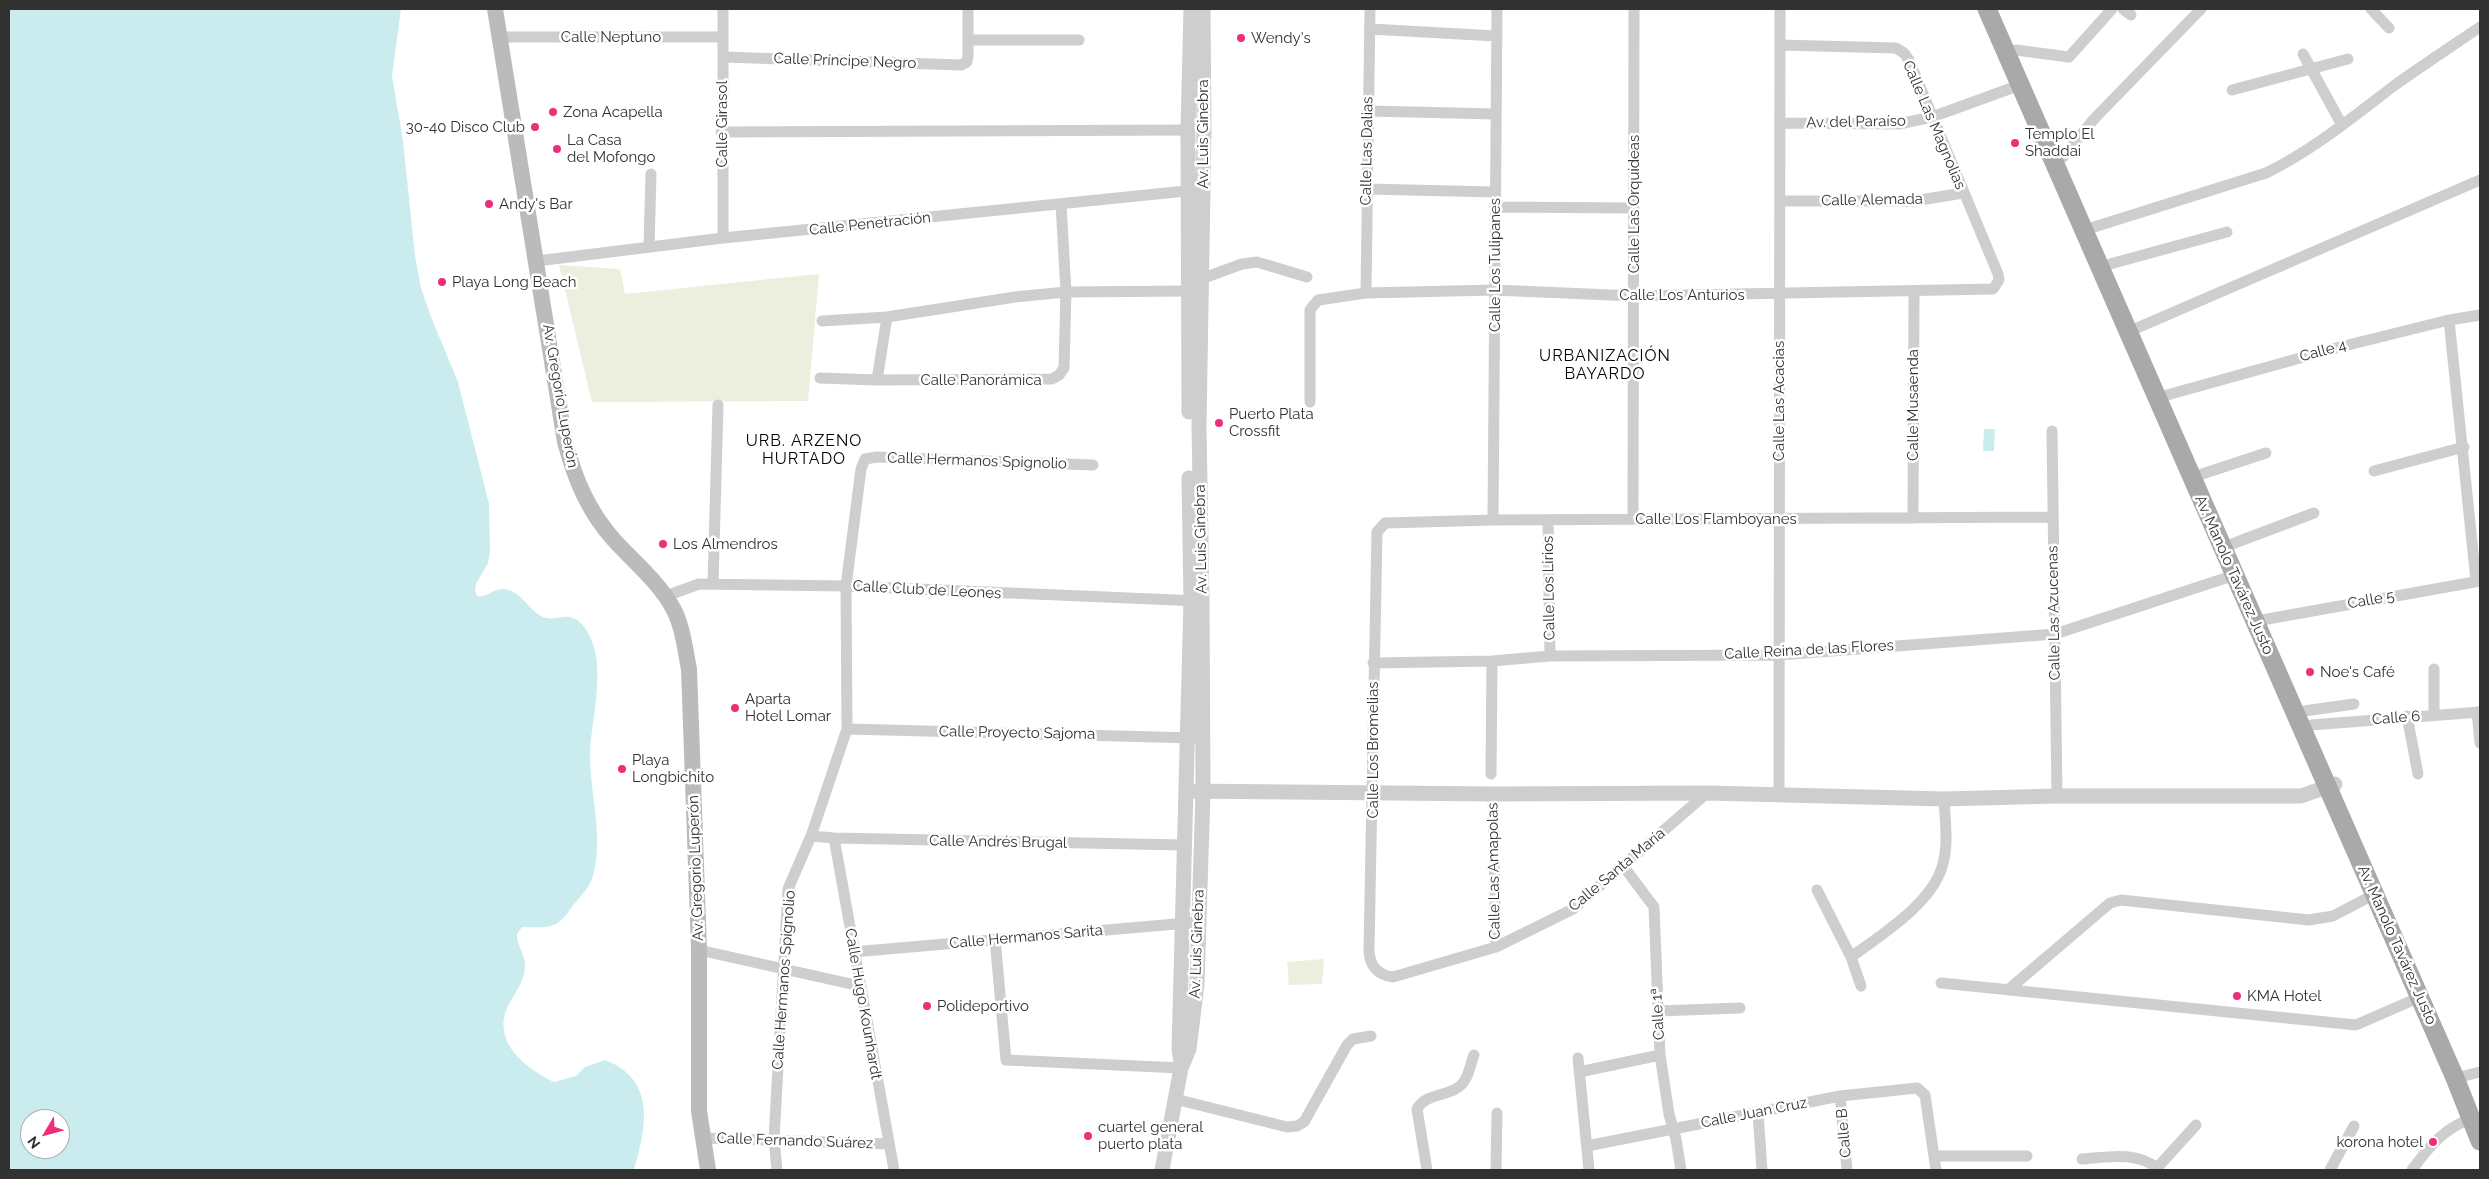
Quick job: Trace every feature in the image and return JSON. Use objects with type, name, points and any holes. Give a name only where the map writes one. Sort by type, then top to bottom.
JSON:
[{"type":"main road","name":"Av. Gregorio Luperón","points":[[495,9],[565,442],[573,474],[586,501],[612,538],[666,596],[681,628],[689,669],[699,950],[699,1111],[708,1170]]},
{"type":"main road","name":"Av. Manolo Tavárez Justo","points":[[1987,9],[2235,575],[2331,786],[2472,1074],[2480,1141]]},
{"type":"main road","name":"Av. Manolo Tavárez Justo","points":[[1998,9],[2202,474],[2262,620],[2308,718],[2331,786],[2375,894],[2420,997],[2477,1117]]},
{"type":"street","name":"Calle Girasol","points":[[723,9],[721,132],[723,238]]},
{"type":"street","points":[[968,9],[968,40],[1079,40]]},
{"type":"street","name":"Av. Luis Ginebra","points":[[1181,1068],[1179,1050],[1186,737],[1196,601],[1201,279],[1196,190],[1188,130],[1191,9]]},
{"type":"street","name":"Av. Luis Ginebra","points":[[1162,1170],[1181,1068],[1189,1049],[1197,984],[1203,792],[1188,291],[1196,190],[1203,9]]},
{"type":"street","name":"Calle Las Dalias","points":[[1366,293],[1370,9]]},
{"type":"street","name":"Calle Los Tulipanes","points":[[1493,520],[1497,9]]},
{"type":"street","name":"Calle Las Orquídeas","points":[[1633,519],[1634,9]]},
{"type":"street","name":"Calle Las Acacias","points":[[1779,794],[1780,9]]},
{"type":"street","points":[[2016,50],[2069,57],[2112,9]]},
{"type":"street","points":[[2063,157],[2094,119],[2200,9]]},
{"type":"street","points":[[2371,9],[2389,28]]},
{"type":"street","points":[[2094,227],[2266,173],[2290,161],[2402,80],[2480,27]]},
{"type":"street","points":[[1370,29],[1496,36]]},
{"type":"street","name":"Calle Neptuno","points":[[500,37],[723,37]]},
{"type":"street","name":"Calle Príncipe Negro","points":[[723,57],[961,65],[967,62],[968,40]]},
{"type":"street","name":"Calle Las Magnolias","points":[[1780,45],[1896,48],[1904,53],[1909,60],[1998,274],[1997,285]]},
{"type":"street","points":[[2303,54],[2342,125]]},
{"type":"street","points":[[2232,90],[2348,59]]},
{"type":"street","name":"Av. del Paraíso","points":[[1780,123],[1899,124],[1932,117],[2020,85]]},
{"type":"street","points":[[1368,112],[1496,114]]},
{"type":"street","points":[[721,132],[1188,130]]},
{"type":"street","points":[[649,247],[651,174]]},
{"type":"street","points":[[2137,328],[2480,180]]},
{"type":"street","points":[[1367,189],[1495,192]]},
{"type":"street","name":"Calle Penetración","points":[[536,261],[723,238],[1196,190]]},
{"type":"street","name":"Calle Alemada","points":[[1780,201],[1914,201],[1963,193]]},
{"type":"street","name":"Calle Panorámica","points":[[820,378],[877,380],[1052,379],[1059,375],[1064,368],[1066,292],[1062,204]]},
{"type":"street","points":[[1495,208],[1634,208]]},
{"type":"street","points":[[2110,264],[2227,232]]},
{"type":"street","points":[[1201,279],[1242,264],[1257,262],[1307,276]]},
{"type":"street","name":"Calle Los Anturios","points":[[1310,402],[1310,310],[1318,300],[1366,293],[1494,290],[1634,296],[1779,295],[1987,291],[1997,285]]},
{"type":"street","points":[[822,321],[887,317],[1015,297],[1066,292],[1188,291]]},
{"type":"street","name":"Calle Musaenda","points":[[1913,518],[1914,292]]},
{"type":"street","name":"Calle 4","points":[[2167,395],[2336,348],[2449,320],[2480,315]]},
{"type":"street","points":[[877,380],[887,317]]},
{"type":"street","points":[[2449,320],[2478,581]]},
{"type":"street","points":[[714,584],[718,405]]},
{"type":"street","name":"Calle Las Azucenas","points":[[2052,431],[2057,796]]},
{"type":"street","points":[[2374,471],[2464,447]]},
{"type":"street","points":[[2202,474],[2266,453]]},
{"type":"street","name":"Calle Hermanos Spignolio","points":[[777,1170],[774,1138],[788,889],[811,836],[847,729],[846,586],[861,469],[865,459],[1093,465]]},
{"type":"street","points":[[2232,544],[2314,513]]},
{"type":"street","name":"Calle Los Flamboyanes","points":[[1379,527],[1385,524],[1493,520],[2053,517]]},
{"type":"street","name":"Calle Los Lirios","points":[[1548,520],[1550,656]]},
{"type":"street","name":"Calle Los Bromelias","points":[[1378,972],[1369,957],[1376,532],[1379,527]]},
{"type":"street","name":"Calle Reina de las Flores","points":[[1373,663],[1492,661],[1550,656],[1779,655],[2055,634],[2235,575]]},
{"type":"street","name":"Calle 5","points":[[2262,620],[2478,581]]},
{"type":"street","name":"Calle Club de Leones","points":[[666,596],[700,584],[714,584],[846,586],[1196,601]]},
{"type":"street","points":[[1491,774],[1492,661]]},
{"type":"street","points":[[2434,669],[2434,715]]},
{"type":"street","points":[[2308,718],[2354,704]]},
{"type":"street","points":[[2478,712],[2480,743]]},
{"type":"street","name":"Calle 6","points":[[2308,718],[2478,712]]},
{"type":"street","points":[[2407,716],[2418,774]]},
{"type":"street","name":"Calle Proyecto Sajoma","points":[[847,729],[1186,737],[1202,739]]},
{"type":"street","points":[[1186,791],[1373,794],[1707,793],[1944,798],[2301,796],[2331,786]]},
{"type":"street","name":"Calle Santa María","points":[[1378,972],[1393,977],[1496,947],[1573,909],[1624,867],[1707,793]]},
{"type":"street","name":"Calle Las Amapolas","points":[[1492,794],[1496,947]]},
{"type":"street","points":[[1852,957],[1902,919],[1937,882],[1943,866],[1945,846],[1944,798]]},
{"type":"street","name":"Calle Andrés Brugal","points":[[811,836],[1184,845]]},
{"type":"street","name":"Calle Hugo Kounhardt","points":[[834,838],[853,952],[894,1170]]},
{"type":"street","name":"Calle 1ª","points":[[1624,867],[1654,906],[1660,1055],[1681,1170]]},
{"type":"street","points":[[1817,890],[1852,957],[1861,986]]},
{"type":"street","points":[[2008,990],[2110,904],[2120,900],[2309,920],[2333,916],[2375,894]]},
{"type":"street","name":"Calle Hermanos Sarita","points":[[853,952],[1199,922]]},
{"type":"street","points":[[995,939],[1006,1060],[1181,1068]]},
{"type":"street","points":[[699,950],[860,986]]},
{"type":"street","points":[[1941,983],[2356,1025],[2420,997]]},
{"type":"street","points":[[1658,1011],[1740,1008]]},
{"type":"street","points":[[1175,1099],[1287,1126],[1297,1126],[1304,1122],[1347,1045],[1353,1039],[1371,1036]]},
{"type":"street","points":[[1427,1170],[1417,1109],[1424,1100],[1453,1091],[1460,1086],[1466,1079],[1474,1055]]},
{"type":"street","points":[[1579,1072],[1660,1055]]},
{"type":"street","points":[[1578,1058],[1589,1170]]},
{"type":"street","name":"Calle Juan Cruz","points":[[1587,1146],[1840,1096],[1917,1088],[1925,1094],[1934,1156]]},
{"type":"street","name":"Calle B","points":[[1840,1096],[1847,1170]]},
{"type":"street","points":[[1496,1170],[1497,1113]]},
{"type":"street","points":[[1758,1113],[1762,1170]]},
{"type":"street","points":[[2412,1170],[2431,1144],[2458,1124],[2477,1117]]},
{"type":"street","points":[[2082,1159],[2122,1156],[2146,1159],[2157,1169],[2196,1125]]},
{"type":"street","points":[[2330,1170],[2354,1126]]},
{"type":"street","name":"Calle Fernando Suárez","points":[[702,1138],[774,1138],[889,1144]]},
{"type":"street","points":[[1936,1170],[1934,1156],[2027,1156]]},
{"type":"green space","points":[[559,265],[620,269],[625,294],[819,274],[808,401],[592,402]]},
{"type":"green space","points":[[1324,959],[1322,984],[1289,985],[1287,962]]},
{"type":"water","points":[[9,9],[401,9],[392,76],[403,141],[415,256],[421,288],[458,382],[489,504],[490,551],[488,563],[476,584],[475,591],[477,596],[480,596],[499,589],[508,590],[518,595],[541,616],[553,619],[573,618],[585,628],[592,641],[596,657],[597,690],[590,755],[597,831],[596,861],[593,876],[585,891],[559,922],[552,926],[522,927],[517,934],[525,963],[525,972],[508,1006],[504,1019],[504,1031],[507,1042],[522,1061],[554,1082],[576,1076],[585,1067],[605,1060],[622,1069],[633,1080],[640,1093],[644,1107],[642,1138],[634,1170],[9,1170]]},
{"type":"water","points":[[1984,429],[1995,429],[1994,451],[1983,451]]},
{"type":"place","name":"Wendy's","points":[[1241,38]]},
{"type":"place","name":"Zona Acapella","points":[[553,112]]},
{"type":"place","name":"30-40 Disco Club","points":[[535,127]]},
{"type":"place","name":"Templo El Shaddai","points":[[2015,143]]},
{"type":"place","name":"La Casa del Mofongo","points":[[557,149]]},
{"type":"place","name":"Andy's Bar","points":[[489,204]]},
{"type":"place","name":"Playa Long Beach","points":[[442,282]]},
{"type":"place","name":"Puerto Plata Crossfit","points":[[1219,423]]},
{"type":"place","name":"Los Almendros","points":[[663,544]]},
{"type":"place","name":"Noe's Café","points":[[2310,672]]},
{"type":"place","name":"Aparta Hotel Lomar","points":[[735,708]]},
{"type":"place","name":"Playa Longbichito","points":[[622,769]]},
{"type":"place","name":"KMA Hotel","points":[[2237,996]]},
{"type":"place","name":"Polideportivo","points":[[927,1006]]},
{"type":"place","name":"cuartel general puerto plata","points":[[1088,1136]]},
{"type":"place","name":"korona hotel","points":[[2433,1142]]},
{"type":"district","name":"URBANIZACIÓN BAYARDO","points":[[1605,365]]},
{"type":"district","name":"URB. ARZENO HURTADO","points":[[804,450]]}]
